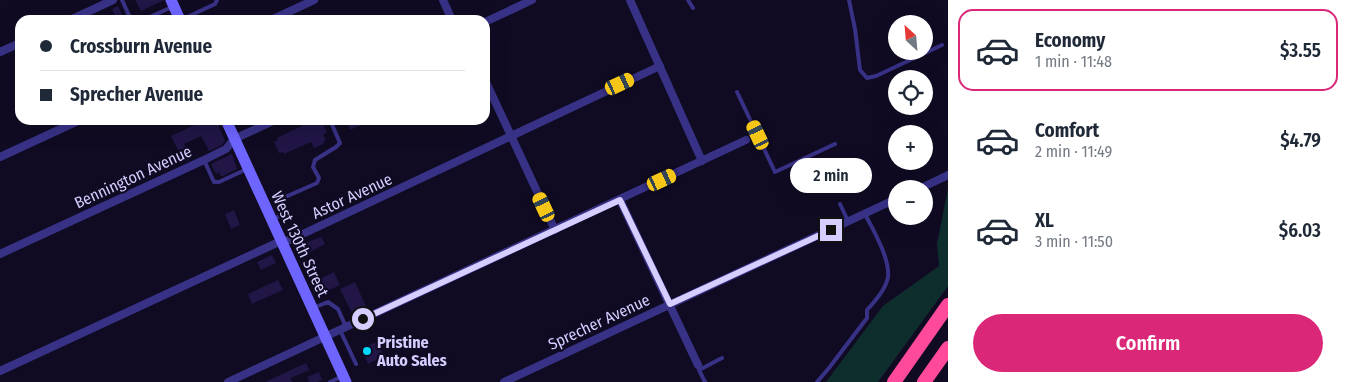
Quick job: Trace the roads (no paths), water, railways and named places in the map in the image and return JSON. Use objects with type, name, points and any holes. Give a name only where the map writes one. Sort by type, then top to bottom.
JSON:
[{"type":"highway","points":[[894,382],[948,305]]},
{"type":"highway","points":[[926,380],[948,348]]},
{"type":"main road","points":[[172,3],[177,15]]},
{"type":"main road","name":"West 130th Street","points":[[228,125],[344,379]]},
{"type":"street","points":[[81,15],[113,0]]},
{"type":"street","points":[[282,15],[314,0]]},
{"type":"street","points":[[443,0],[450,15]]},
{"type":"street","points":[[490,20],[532,0]]},
{"type":"street","points":[[630,0],[702,161]]},
{"type":"street","points":[[0,52],[15,45]]},
{"type":"street","name":"Astor Avenue","points":[[0,371],[280,241],[290,240],[660,66]]},
{"type":"street","points":[[490,91],[555,230]]},
{"type":"street","points":[[0,157],[69,125]]},
{"type":"street","name":"Bennington Avenue","points":[[0,254],[226,149],[234,139],[255,125]]},
{"type":"street","points":[[228,382],[746,140]]},
{"type":"street","points":[[933,182],[948,175]]},
{"type":"street","points":[[620,200],[698,365]]},
{"type":"street","name":"Sprecher Avenue","points":[[504,382],[888,203]]},
{"type":"lane","points":[[122,0],[129,15]]},
{"type":"lane","points":[[190,15],[215,4],[217,0]]},
{"type":"lane","points":[[688,0],[693,8]]},
{"type":"lane","points":[[849,0],[860,70],[867,78],[876,76],[942,45]]},
{"type":"lane","points":[[152,15],[172,3]]},
{"type":"lane","points":[[737,92],[775,172],[835,144]]},
{"type":"lane","points":[[271,220],[285,213],[283,198],[317,184],[319,178],[313,167],[315,160],[336,148],[340,143],[332,125]]},
{"type":"lane","points":[[746,140],[758,135]]},
{"type":"lane","points":[[204,160],[214,182],[219,182],[248,169]]},
{"type":"lane","points":[[840,204],[848,221]]},
{"type":"lane","points":[[817,382],[830,368],[867,318],[867,310],[876,300],[888,278],[885,258],[864,214]]},
{"type":"lane","points":[[312,309],[328,302],[338,309],[356,364]]},
{"type":"lane","points":[[705,382],[699,370],[722,358]]},
{"type":"lane","points":[[330,382],[344,379]]},
{"type":"place","name":"Pristine Auto Sales","points":[[367,351]]}]
